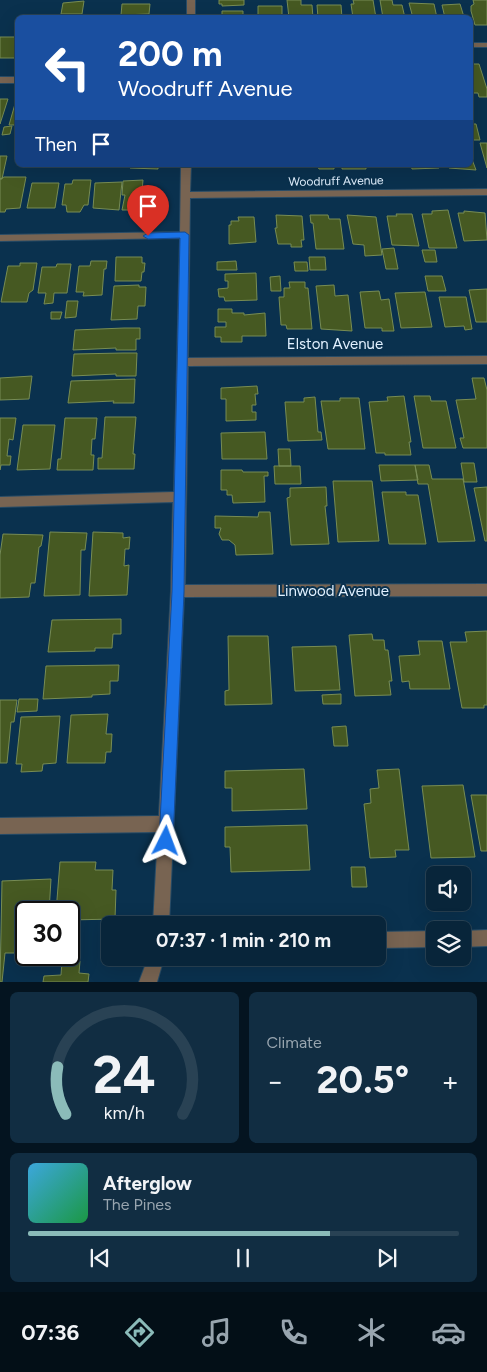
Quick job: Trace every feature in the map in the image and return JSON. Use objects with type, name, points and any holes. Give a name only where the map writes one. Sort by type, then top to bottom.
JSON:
[{"type":"street","points":[[191,0],[191,15]]},
{"type":"street","points":[[473,46],[487,45]]},
{"type":"street","points":[[0,80],[15,80]]},
{"type":"street","points":[[162,916],[178,592],[186,167]]},
{"type":"street","name":"Woodruff Avenue","points":[[186,195],[487,192]]},
{"type":"street","points":[[0,238],[185,235]]},
{"type":"street","name":"Elston Avenue","points":[[182,362],[487,360]]},
{"type":"street","points":[[0,502],[180,497]]},
{"type":"street","name":"Linwood Avenue","points":[[178,592],[487,590]]},
{"type":"street","points":[[0,826],[167,824]]},
{"type":"street","points":[[471,939],[487,938]]},
{"type":"street","points":[[386,940],[426,939]]},
{"type":"street","points":[[148,982],[153,966]]},
{"type":"building","points":[[219,0],[244,0],[244,5],[222,6],[222,4],[219,4]]},
{"type":"building","points":[[287,0],[301,0],[301,5],[312,5],[313,15],[289,15]]},
{"type":"building","points":[[353,0],[373,0],[376,15],[353,15],[351,4],[354,4]]},
{"type":"building","points":[[380,0],[392,0],[393,5],[402,5],[404,15],[382,15]]},
{"type":"building","points":[[473,0],[487,0],[487,25],[475,25],[471,11],[471,6],[474,4]]},
{"type":"building","points":[[84,1],[82,14],[61,14],[63,3]]},
{"type":"building","points":[[409,3],[434,4],[436,15],[412,15]]},
{"type":"building","points":[[122,4],[150,4],[149,14],[121,15]]},
{"type":"building","points":[[460,4],[463,15],[444,15],[442,5]]},
{"type":"building","points":[[317,5],[341,5],[342,15],[318,15]]},
{"type":"building","points":[[258,6],[282,6],[282,15],[258,15]]},
{"type":"building","points":[[222,11],[243,11],[243,15],[222,15]]},
{"type":"building","points":[[0,37],[15,37],[15,58],[0,58]]},
{"type":"building","points":[[473,64],[479,64],[487,89],[487,97],[479,97],[478,93],[473,93]]},
{"type":"building","points":[[0,99],[8,99],[0,124]]},
{"type":"building","points":[[15,104],[15,125],[9,125]]},
{"type":"building","points":[[473,124],[476,124],[480,140],[473,140]]},
{"type":"building","points":[[12,126],[10,134],[2,135],[4,127]]},
{"type":"building","points":[[480,143],[487,143],[487,168]]},
{"type":"building","points":[[0,156],[7,156],[2,179],[0,179]]},
{"type":"building","points":[[473,162],[476,170],[449,168],[473,167]]},
{"type":"building","points":[[158,167],[158,169],[130,168]]},
{"type":"building","points":[[318,167],[334,167],[334,169],[319,169]]},
{"type":"building","points":[[342,167],[366,167],[366,169],[342,169]]},
{"type":"building","points":[[412,167],[439,168],[412,169]]},
{"type":"building","points":[[4,177],[26,177],[20,208],[6,209],[5,212],[0,212],[0,179]]},
{"type":"building","points":[[73,180],[91,180],[88,205],[84,205],[80,212],[67,212],[66,205],[62,205],[65,184],[72,184]]},
{"type":"building","points":[[143,180],[142,191],[151,191],[150,202],[153,202],[153,210],[122,210],[125,195],[122,195],[123,181]]},
{"type":"building","points":[[122,182],[119,210],[93,208],[95,183]]},
{"type":"building","points":[[32,183],[59,183],[55,208],[27,208]]},
{"type":"building","points":[[448,210],[457,248],[429,248],[422,214],[432,214],[432,211]]},
{"type":"building","points":[[464,211],[485,213],[487,240],[464,241],[458,213],[464,213]]},
{"type":"building","points":[[396,214],[412,214],[419,246],[392,245],[387,216],[397,216]]},
{"type":"building","points":[[276,215],[302,216],[304,240],[301,240],[302,247],[291,247],[291,244],[278,244],[275,228],[277,228]]},
{"type":"building","points":[[310,215],[328,215],[329,219],[340,219],[344,249],[316,249],[313,223],[311,223]]},
{"type":"building","points":[[347,215],[376,217],[382,255],[365,256],[364,245],[353,244]]},
{"type":"building","points":[[238,217],[254,217],[256,242],[229,244],[229,225],[231,225],[231,221],[239,221]]},
{"type":"building","points":[[394,248],[398,269],[386,269],[382,249]]},
{"type":"building","points":[[422,250],[435,250],[437,262],[425,262]]},
{"type":"building","points":[[116,257],[142,257],[142,263],[145,263],[141,281],[115,281]]},
{"type":"building","points":[[309,257],[325,257],[326,270],[310,270]]},
{"type":"building","points":[[91,261],[107,261],[106,269],[104,269],[102,295],[83,296],[84,292],[76,292],[79,266],[90,266]]},
{"type":"building","points":[[236,261],[237,270],[217,270],[217,262]]},
{"type":"building","points":[[294,262],[307,262],[308,271],[295,271]]},
{"type":"building","points":[[20,263],[37,263],[33,290],[29,293],[27,302],[1,302],[8,266],[20,266]]},
{"type":"building","points":[[57,264],[71,264],[67,293],[54,293],[53,303],[44,304],[46,293],[38,293],[42,267],[56,267]]},
{"type":"building","points":[[256,273],[257,300],[225,301],[224,297],[219,297],[218,289],[228,288],[225,274]]},
{"type":"building","points":[[280,276],[281,291],[271,291],[270,277]]},
{"type":"building","points":[[425,276],[442,276],[446,291],[428,291]]},
{"type":"building","points":[[289,282],[305,282],[305,288],[308,288],[312,329],[287,329],[286,325],[281,325],[279,297],[284,297],[284,288],[290,288]]},
{"type":"building","points":[[139,285],[139,287],[146,287],[145,306],[138,306],[137,319],[111,320],[114,286]]},
{"type":"building","points":[[334,285],[335,296],[348,295],[352,331],[321,329],[316,286]]},
{"type":"building","points":[[487,289],[487,322],[476,322],[469,290]]},
{"type":"building","points":[[379,291],[381,300],[389,299],[394,331],[382,331],[382,328],[365,328],[360,292]]},
{"type":"building","points":[[425,292],[432,327],[401,328],[395,293]]},
{"type":"building","points":[[439,297],[466,297],[472,329],[465,330],[464,326],[445,327]]},
{"type":"building","points":[[67,301],[78,301],[76,317],[65,318]]},
{"type":"building","points":[[218,309],[232,309],[232,313],[244,313],[244,315],[265,313],[266,336],[242,336],[242,342],[221,342],[221,337],[215,337],[215,327],[226,327],[226,322],[218,322]]},
{"type":"building","points":[[51,312],[62,312],[60,319],[51,319]]},
{"type":"building","points":[[140,328],[140,339],[136,339],[136,350],[116,350],[116,348],[73,350],[75,330]]},
{"type":"building","points":[[137,353],[136,376],[116,376],[116,374],[72,376],[74,354]]},
{"type":"building","points":[[32,376],[29,399],[0,400],[0,378]]},
{"type":"building","points":[[472,378],[484,378],[487,390],[487,448],[463,448],[460,438],[464,438],[456,400],[476,399]]},
{"type":"building","points":[[135,379],[134,403],[113,403],[114,401],[68,403],[71,381]]},
{"type":"building","points":[[257,386],[258,394],[255,394],[256,405],[252,405],[252,412],[256,412],[256,420],[226,421],[226,399],[221,399],[221,388]]},
{"type":"building","points":[[404,396],[411,442],[409,442],[411,455],[376,453],[369,402],[388,401],[387,397]]},
{"type":"building","points":[[414,396],[430,396],[431,401],[446,401],[456,448],[423,448]]},
{"type":"building","points":[[315,397],[318,432],[321,432],[322,440],[288,441],[285,402],[304,402],[304,398]]},
{"type":"building","points":[[340,398],[359,398],[365,449],[328,449],[321,401],[340,401]]},
{"type":"building","points":[[105,417],[136,417],[133,454],[135,454],[134,469],[98,469],[98,458],[102,458]]},
{"type":"building","points":[[0,418],[16,418],[13,440],[9,439],[7,456],[11,456],[10,465],[1,465],[0,470]]},
{"type":"building","points":[[65,418],[97,418],[95,439],[92,439],[91,455],[94,455],[93,470],[57,470],[58,459],[61,459]]},
{"type":"building","points":[[23,425],[55,425],[50,469],[17,470]]},
{"type":"building","points":[[265,432],[267,459],[222,459],[221,433]]},
{"type":"building","points":[[278,449],[290,449],[291,466],[279,466]]},
{"type":"building","points":[[461,463],[474,463],[477,482],[464,482]]},
{"type":"building","points":[[379,465],[415,465],[418,480],[381,481]]},
{"type":"building","points":[[415,465],[429,465],[432,479],[463,479],[475,541],[438,542],[428,484],[418,484]]},
{"type":"building","points":[[274,466],[300,466],[301,484],[275,484]]},
{"type":"building","points":[[221,470],[268,472],[268,476],[264,476],[265,502],[233,503],[232,495],[227,495],[227,490],[221,490]]},
{"type":"building","points":[[333,481],[372,481],[379,541],[338,542]]},
{"type":"building","points":[[326,487],[327,506],[325,506],[329,544],[291,545],[287,498],[290,497],[290,488]]},
{"type":"building","points":[[487,487],[487,541],[485,541],[474,488]]},
{"type":"building","points":[[382,492],[406,492],[406,495],[418,495],[426,544],[389,544]]},
{"type":"building","points":[[259,512],[270,512],[273,554],[236,555],[235,545],[229,540],[222,540],[219,534],[221,528],[215,528],[215,516],[258,517]]},
{"type":"building","points":[[50,532],[87,533],[85,550],[81,550],[80,595],[44,596]]},
{"type":"building","points":[[93,532],[123,533],[123,538],[130,537],[129,549],[125,549],[124,566],[129,565],[127,595],[89,596]]},
{"type":"building","points":[[3,534],[43,535],[41,546],[39,547],[35,583],[31,583],[29,597],[0,598],[0,555]]},
{"type":"building","points":[[121,619],[121,634],[113,634],[112,648],[95,648],[95,651],[48,652],[52,620]]},
{"type":"building","points":[[487,631],[487,705],[484,705],[484,708],[462,708],[450,642],[467,642],[465,632]]},
{"type":"building","points":[[372,634],[373,640],[384,640],[385,650],[388,650],[392,681],[389,681],[391,695],[355,696],[349,635]]},
{"type":"building","points":[[228,636],[268,636],[272,704],[225,705],[225,691],[229,690]]},
{"type":"building","points":[[418,641],[442,641],[450,689],[410,689],[409,681],[402,682],[399,656],[420,655]]},
{"type":"building","points":[[336,646],[340,690],[295,691],[292,647]]},
{"type":"building","points":[[119,665],[118,681],[110,681],[110,694],[92,695],[92,697],[43,699],[46,666]]},
{"type":"building","points":[[341,694],[341,704],[323,704],[322,695]]},
{"type":"building","points":[[19,699],[38,699],[37,711],[17,712]]},
{"type":"building","points":[[0,700],[17,700],[14,722],[11,722],[7,763],[0,763]]},
{"type":"building","points":[[108,714],[106,734],[112,734],[111,752],[106,752],[105,763],[67,763],[71,715]]},
{"type":"building","points":[[60,716],[56,763],[43,764],[42,771],[21,772],[22,764],[16,764],[21,717]]},
{"type":"building","points":[[346,726],[348,746],[334,746],[332,727]]},
{"type":"building","points":[[304,769],[307,809],[232,811],[232,788],[225,788],[225,771]]},
{"type":"building","points":[[399,769],[409,850],[395,850],[396,857],[370,858],[364,804],[371,803],[370,789],[379,788],[377,770]]},
{"type":"building","points":[[463,785],[475,857],[431,858],[422,786]]},
{"type":"building","points":[[471,795],[487,795],[487,851],[481,851]]},
{"type":"building","points":[[307,825],[310,870],[231,872],[230,847],[225,847],[225,827]]},
{"type":"building","points":[[60,862],[96,862],[95,870],[113,870],[112,890],[116,890],[115,916],[101,916],[101,919],[80,920],[80,901],[57,901]]},
{"type":"building","points":[[351,867],[365,867],[367,887],[352,887]]},
{"type":"building","points":[[51,879],[50,901],[15,901],[15,953],[5,953],[2,982],[0,982],[2,881]]},
{"type":"building","points":[[62,966],[80,966],[79,973],[89,974],[88,982],[43,982],[44,976],[61,975]]},
{"type":"route","points":[[148,236],[185,235],[178,592],[166,841]]}]
